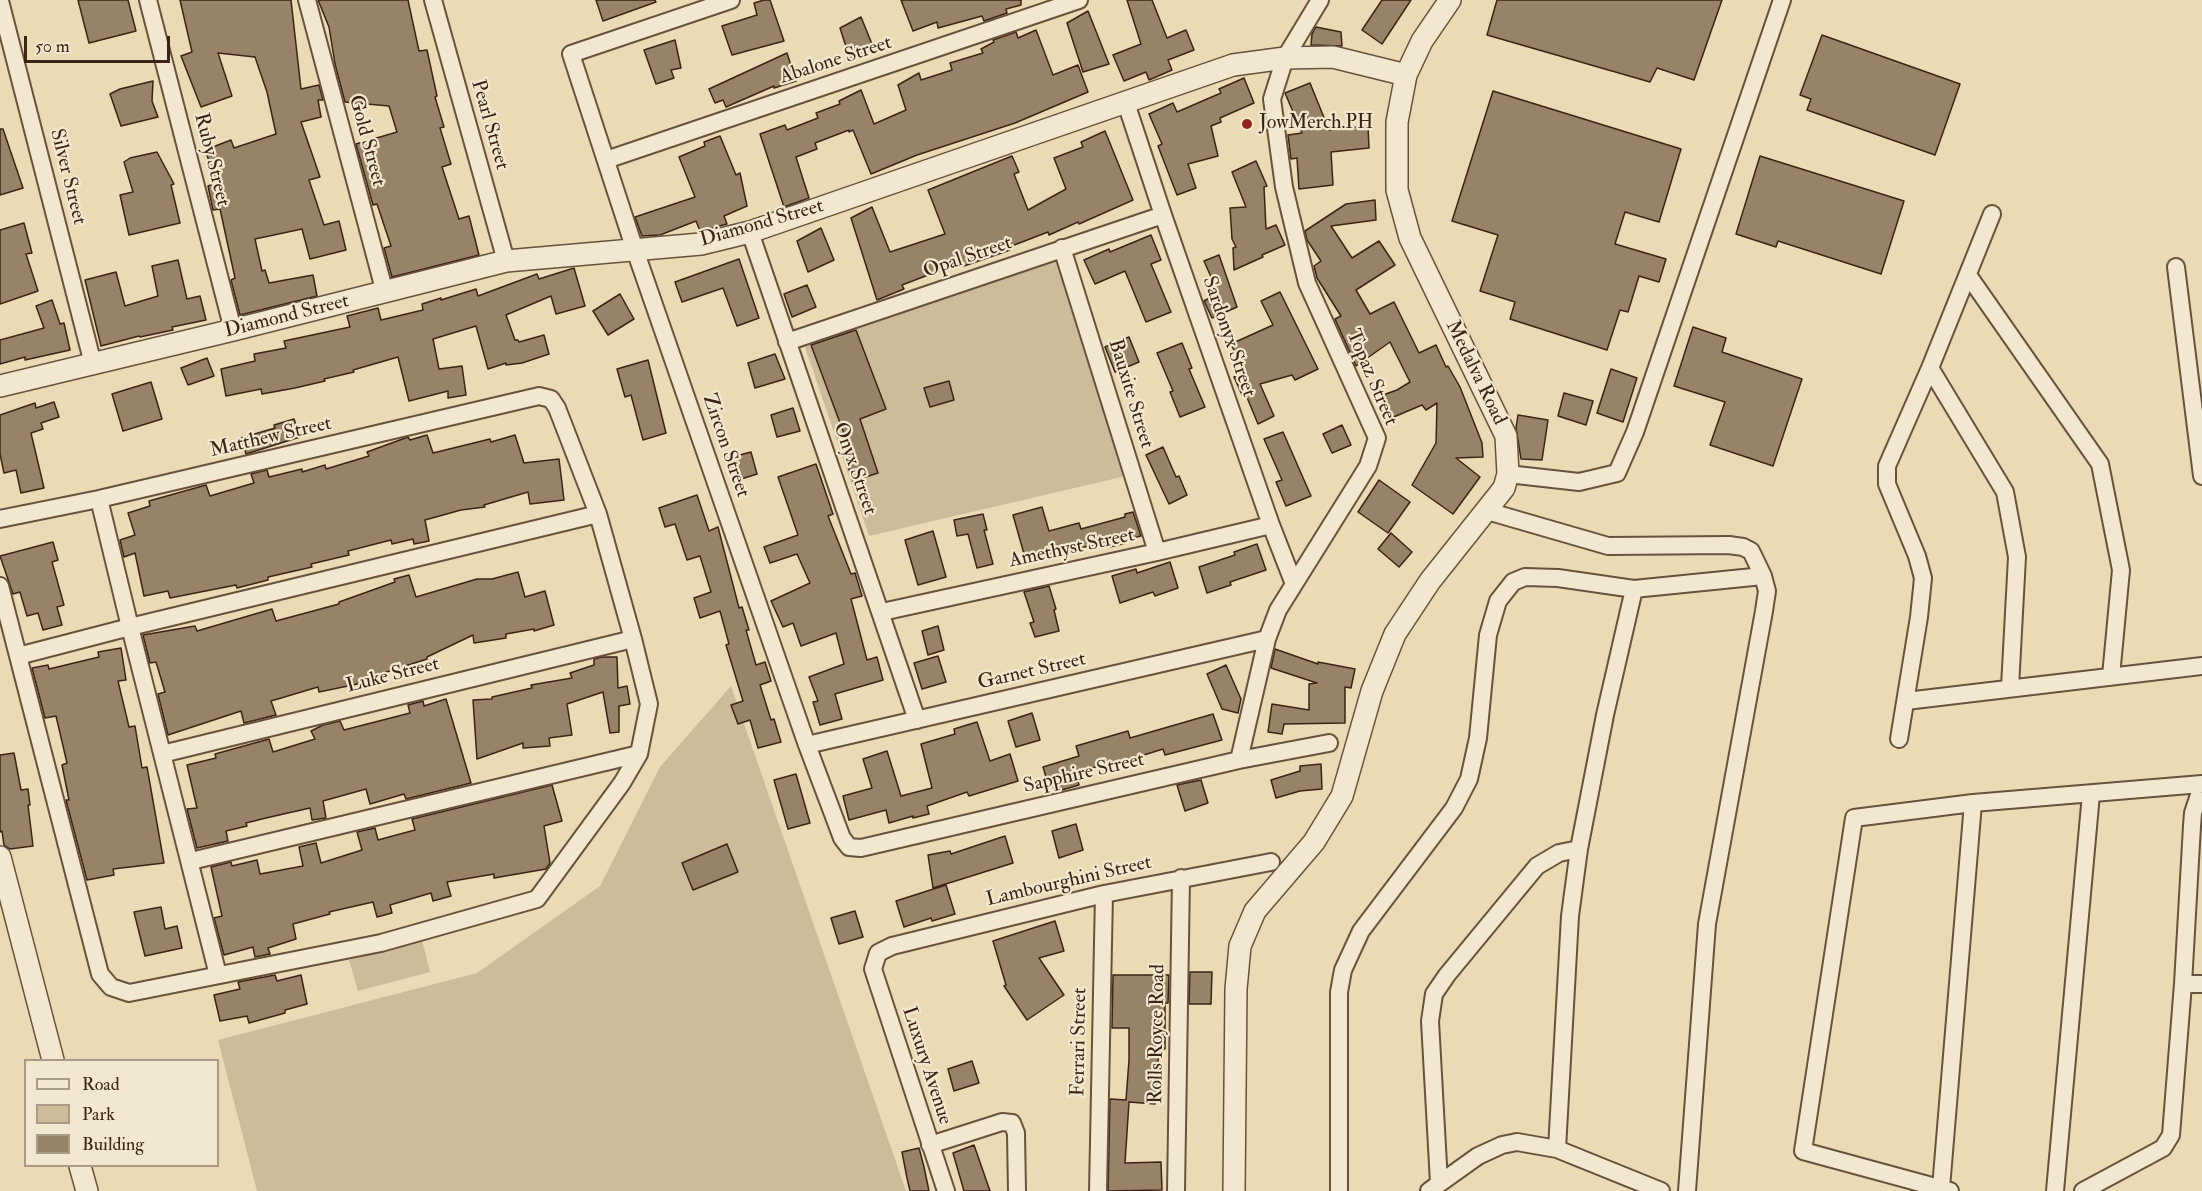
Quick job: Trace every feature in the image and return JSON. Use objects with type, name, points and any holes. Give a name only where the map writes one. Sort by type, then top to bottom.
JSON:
[{"type":"street","name":"Ruby Street","points":[[148,0],[233,330]]},
{"type":"street","name":"Gold Street","points":[[307,0],[385,292]]},
{"type":"street","name":"Pearl Street","points":[[433,0],[506,261]]},
{"type":"street","name":"Zircon Street","points":[[731,0],[571,54],[635,250],[807,745],[842,838],[849,847]]},
{"type":"street","name":"Abalone Street","points":[[606,160],[1079,0]]},
{"type":"street","name":"Topaz Street","points":[[1239,760],[1267,639],[1278,610],[1368,466],[1377,438],[1307,282],[1284,187],[1272,99],[1285,58],[1320,0]]},
{"type":"street","name":"Medalva Road","points":[[1234,1191],[1236,989],[1240,946],[1255,911],[1314,842],[1342,796],[1372,691],[1395,634],[1430,581],[1504,488],[1508,474],[1506,436],[1410,238],[1397,190],[1397,122],[1406,75],[1422,41],[1450,0]]},
{"type":"street","points":[[1508,474],[1579,482],[1617,473],[1635,432],[1782,0]]},
{"type":"street","name":"Silver Street","points":[[0,1],[93,364]]},
{"type":"street","name":"Diamond Street","points":[[0,386],[506,261],[701,244],[750,232],[1233,66],[1285,58],[1333,57],[1406,75]]},
{"type":"street","name":"Sardonyx Street","points":[[1126,103],[1271,525],[1294,584]]},
{"type":"street","points":[[1899,739],[1923,578],[1917,556],[1887,484],[1887,466],[1930,368],[1992,214]]},
{"type":"street","name":"Opal Street","points":[[787,342],[1163,215]]},
{"type":"street","name":"Onyx Street","points":[[750,232],[882,612],[917,720]]},
{"type":"street","name":"Bauxite Street","points":[[1062,248],[1157,552]]},
{"type":"street","points":[[2176,267],[2202,476]]},
{"type":"street","points":[[1968,275],[2100,464],[2121,570],[2111,676]]},
{"type":"street","points":[[1930,368],[2005,492],[2017,557],[2010,687]]},
{"type":"street","name":"Matthew Street","points":[[0,519],[99,499],[539,396],[551,399],[557,408],[598,514]]},
{"type":"street","points":[[99,499],[218,975]]},
{"type":"street","points":[[1487,511],[1608,546],[1729,545],[1743,547],[1751,551],[1763,576],[1767,591],[1764,611],[1707,924],[1687,1191]]},
{"type":"street","points":[[0,586],[18,656],[100,974],[111,987],[129,993],[381,943],[537,899],[622,783],[639,754],[649,704],[598,514],[18,656]]},
{"type":"street","name":"Amethyst Street","points":[[882,612],[1271,525]]},
{"type":"street","points":[[1339,1191],[1339,992],[1343,970],[1361,931],[1454,808],[1469,779],[1478,738],[1488,635],[1498,601],[1513,582],[1525,577],[1558,578],[1634,589],[1763,576]]},
{"type":"street","points":[[1557,1149],[1570,916],[1579,849],[1605,715],[1634,589]]},
{"type":"street","name":"Luke Street","points":[[162,754],[633,639]]},
{"type":"street","name":"Garnet Street","points":[[807,745],[1267,639]]},
{"type":"street","points":[[1906,701],[2202,666]]},
{"type":"street","name":"Sapphire Street","points":[[849,847],[861,848],[1239,760],[1329,743]]},
{"type":"street","points":[[190,861],[639,754]]},
{"type":"street","points":[[1973,803],[1946,1190],[1803,1151],[1854,818],[1973,803],[2202,785],[2193,813],[2171,1135],[2163,1148],[2083,1191]]},
{"type":"street","points":[[2055,1191],[2091,794]]},
{"type":"street","points":[[1434,1187],[1430,1021],[1434,994],[1454,966],[1537,866],[1559,853],[1579,849]]},
{"type":"street","points":[[0,857],[53,1059]]},
{"type":"street","name":"Lambourghini Street","points":[[878,953],[892,946],[1104,894],[1272,862]]},
{"type":"street","name":"Rolls Royce Road","points":[[1176,1191],[1182,878]]},
{"type":"street","name":"Ferrari Street","points":[[1098,1191],[1104,894]]},
{"type":"street","name":"Luxury Avenue","points":[[878,953],[873,969],[946,1191]]},
{"type":"street","points":[[2183,984],[2202,984]]},
{"type":"street","points":[[930,1145],[1002,1122],[1012,1123],[1016,1133],[1017,1191]]},
{"type":"street","points":[[1434,1187],[1478,1156],[1502,1145],[1517,1142],[1557,1149],[1661,1191]]},
{"type":"street","points":[[80,1167],[87,1191]]},
{"type":"green space","points":[[1056,257],[1126,476],[869,536],[804,344]]},
{"type":"green space","points":[[731,686],[906,1191],[257,1191],[218,1040],[477,973],[600,886],[660,767]]},
{"type":"green space","points":[[422,940],[430,972],[358,991],[349,960]]},
{"type":"building","points":[[78,0],[128,0],[136,31],[89,43]]},
{"type":"building","points":[[180,0],[291,0],[301,89],[319,85],[323,100],[318,100],[321,117],[301,122],[320,177],[309,180],[324,225],[339,221],[346,250],[310,259],[302,229],[255,239],[262,271],[265,270],[269,283],[313,275],[317,296],[240,315],[231,280],[235,278],[220,209],[213,210],[208,186],[217,183],[205,150],[231,140],[234,148],[276,134],[267,92],[255,57],[218,53],[232,96],[201,107],[181,56],[192,52]]},
{"type":"building","points":[[318,0],[408,0],[419,51],[427,50],[437,96],[435,97],[444,127],[440,128],[451,164],[442,167],[459,219],[469,216],[479,255],[392,277],[384,248],[391,246],[377,204],[373,205],[356,144],[397,132],[389,106],[345,102],[335,64],[329,27]]},
{"type":"building","points":[[596,0],[655,0],[656,2],[603,21]]},
{"type":"building","points":[[770,0],[784,41],[732,55],[722,26],[757,15],[754,3]]},
{"type":"building","points":[[901,0],[1021,0],[1021,5],[1006,9],[1007,13],[984,21],[982,16],[938,28],[937,22],[913,31]]},
{"type":"building","points":[[1127,0],[1152,0],[1167,38],[1186,30],[1194,50],[1168,60],[1172,70],[1149,80],[1146,72],[1124,81],[1113,55],[1141,44]]},
{"type":"building","points":[[1382,0],[1411,0],[1382,44],[1362,30]]},
{"type":"building","points":[[1497,0],[1722,0],[1694,80],[1657,68],[1650,82],[1487,35]]},
{"type":"building","points":[[1088,11],[1109,64],[1083,72],[1067,23]]},
{"type":"building","points":[[861,17],[874,49],[850,59],[840,28]]},
{"type":"building","points":[[1316,27],[1341,32],[1342,46],[1311,45],[1312,34]]},
{"type":"building","points":[[1036,30],[1053,75],[1078,65],[1088,92],[1015,123],[917,155],[871,174],[853,130],[849,132],[849,130],[815,143],[817,149],[796,157],[809,198],[784,207],[760,134],[785,125],[787,130],[818,118],[816,113],[840,104],[839,101],[861,90],[874,124],[906,110],[898,85],[919,73],[921,80],[952,70],[950,63],[983,53],[981,49],[994,42],[993,40],[1016,32],[1018,38]]},
{"type":"building","points":[[1822,35],[1960,84],[1935,155],[1807,110],[1811,99],[1800,95]]},
{"type":"building","points":[[675,40],[681,68],[671,70],[674,78],[656,84],[644,50]]},
{"type":"building","points":[[787,53],[796,81],[774,88],[774,86],[726,107],[723,100],[715,103],[709,89]]},
{"type":"building","points":[[1244,78],[1254,103],[1220,118],[1221,122],[1211,126],[1218,156],[1188,164],[1196,188],[1177,195],[1158,146],[1162,144],[1149,114],[1173,103],[1177,112],[1221,93],[1219,89]]},
{"type":"building","points":[[153,81],[152,101],[158,117],[121,126],[110,94],[120,89]]},
{"type":"building","points":[[1310,83],[1329,130],[1368,126],[1369,148],[1331,152],[1333,185],[1299,189],[1297,158],[1291,159],[1288,135],[1302,133],[1285,93]]},
{"type":"building","points":[[1493,91],[1681,149],[1659,222],[1625,212],[1615,244],[1666,259],[1659,282],[1639,276],[1628,312],[1620,310],[1607,350],[1510,319],[1515,302],[1480,291],[1498,235],[1452,221]]},
{"type":"building","points":[[0,129],[3,129],[23,188],[0,195]]},
{"type":"building","points":[[1105,131],[1133,200],[1079,224],[1078,222],[1049,235],[1048,232],[1009,247],[1010,250],[964,266],[962,262],[902,285],[904,289],[877,300],[851,218],[872,207],[890,252],[945,234],[928,190],[1012,156],[1019,172],[1014,174],[1028,210],[1066,189],[1054,158],[1083,147],[1081,142]]},
{"type":"building","points":[[720,136],[736,175],[740,173],[747,206],[724,216],[727,224],[700,231],[696,221],[660,235],[642,236],[635,217],[695,197],[679,157],[705,146],[704,142]]},
{"type":"building","points":[[157,152],[174,184],[171,185],[180,223],[129,235],[120,195],[133,192],[124,162],[130,158]]},
{"type":"building","points":[[1760,156],[1904,201],[1881,274],[1778,241],[1776,247],[1736,234]]},
{"type":"building","points":[[1256,161],[1267,186],[1264,187],[1266,229],[1276,225],[1285,245],[1234,270],[1233,248],[1236,247],[1232,239],[1230,208],[1246,207],[1232,172]]},
{"type":"building","points":[[1375,200],[1376,220],[1331,226],[1352,258],[1379,241],[1395,265],[1356,290],[1370,314],[1394,302],[1419,353],[1436,345],[1446,367],[1448,366],[1460,387],[1482,443],[1483,457],[1456,458],[1480,477],[1453,514],[1412,485],[1436,443],[1437,403],[1426,410],[1422,405],[1389,419],[1380,396],[1410,382],[1390,342],[1356,366],[1335,319],[1341,316],[1317,278],[1314,266],[1321,261],[1307,240],[1305,231],[1346,204]]},
{"type":"building","points":[[24,223],[32,253],[26,254],[38,291],[0,304],[0,230]]},
{"type":"building","points":[[821,228],[834,260],[808,272],[797,241]]},
{"type":"building","points":[[1151,235],[1161,260],[1151,264],[1171,312],[1146,322],[1125,271],[1095,284],[1084,260]]},
{"type":"building","points":[[1219,255],[1237,307],[1212,318],[1204,301],[1218,293],[1204,261]]},
{"type":"building","points":[[739,259],[759,318],[737,326],[723,288],[682,302],[675,282]]},
{"type":"building","points":[[178,260],[187,299],[200,296],[206,320],[101,346],[85,280],[116,272],[125,306],[158,296],[152,266]]},
{"type":"building","points":[[574,268],[585,306],[556,314],[551,296],[506,315],[515,340],[519,342],[544,335],[549,354],[522,363],[506,365],[506,363],[488,369],[476,326],[433,339],[439,369],[462,366],[466,395],[448,398],[448,391],[409,401],[398,357],[353,370],[354,372],[324,379],[325,381],[295,388],[262,394],[261,389],[226,396],[221,369],[255,361],[254,354],[286,348],[284,341],[350,327],[347,316],[378,308],[381,320],[423,310],[422,304],[441,298],[441,300],[476,289],[478,296],[537,274],[539,279]]},
{"type":"building","points":[[807,285],[816,307],[792,317],[784,294]]},
{"type":"building","points":[[1280,292],[1318,369],[1295,380],[1292,375],[1260,384],[1274,416],[1258,424],[1246,395],[1243,397],[1234,377],[1244,372],[1231,344],[1273,325],[1261,301]]},
{"type":"building","points":[[620,294],[634,319],[608,335],[593,311]]},
{"type":"building","points":[[52,300],[60,324],[64,323],[70,350],[25,360],[25,357],[0,364],[0,340],[44,328],[36,306]]},
{"type":"building","points":[[1693,327],[1726,338],[1722,352],[1802,379],[1773,466],[1710,445],[1725,402],[1674,386]]},
{"type":"building","points":[[856,330],[886,409],[860,419],[878,473],[853,481],[840,441],[846,439],[811,345]]},
{"type":"building","points":[[1129,337],[1139,362],[1115,372],[1105,347]]},
{"type":"building","points":[[1182,343],[1192,368],[1189,369],[1205,407],[1180,417],[1170,392],[1173,391],[1157,353]]},
{"type":"building","points":[[775,354],[785,379],[755,388],[748,363]]},
{"type":"building","points":[[207,358],[214,376],[188,385],[181,368]]},
{"type":"building","points":[[648,360],[666,433],[643,440],[631,395],[625,397],[617,369]]},
{"type":"building","points":[[1611,369],[1637,378],[1623,422],[1597,413]]},
{"type":"building","points":[[949,381],[954,400],[930,407],[924,388]]},
{"type":"building","points":[[151,382],[162,419],[123,431],[112,394]]},
{"type":"building","points":[[1564,393],[1593,401],[1586,425],[1558,416]]},
{"type":"building","points":[[54,402],[59,417],[41,423],[43,429],[31,433],[44,488],[21,493],[16,470],[4,473],[0,454],[0,415],[35,403],[36,408]]},
{"type":"building","points":[[793,408],[800,431],[777,437],[771,415]]},
{"type":"building","points":[[1518,415],[1548,420],[1542,460],[1521,459],[1516,428]]},
{"type":"building","points":[[294,419],[300,437],[246,454],[241,438],[275,428],[274,425]]},
{"type":"building","points":[[1342,425],[1351,445],[1332,453],[1323,434]]},
{"type":"building","points":[[1283,432],[1311,496],[1286,506],[1276,482],[1282,480],[1264,439]]},
{"type":"building","points":[[427,435],[433,453],[515,435],[524,463],[559,459],[564,500],[530,504],[528,492],[484,505],[485,507],[461,510],[425,520],[429,541],[414,544],[413,539],[392,544],[391,540],[348,551],[349,555],[311,564],[312,567],[268,577],[268,580],[237,588],[236,585],[170,598],[168,591],[144,596],[135,553],[124,557],[120,540],[135,535],[128,513],[150,506],[149,501],[206,485],[210,496],[254,483],[251,474],[267,470],[269,477],[302,469],[302,472],[325,465],[326,469],[369,456],[367,452],[408,437],[410,440]]},
{"type":"building","points":[[1163,447],[1187,495],[1169,504],[1146,455]]},
{"type":"building","points":[[751,452],[757,474],[735,481],[728,458]]},
{"type":"building","points":[[816,464],[833,514],[828,516],[851,574],[855,573],[862,596],[851,599],[867,660],[877,657],[883,680],[835,694],[842,719],[820,725],[813,702],[818,701],[809,677],[844,664],[836,633],[801,646],[793,623],[783,627],[771,601],[810,583],[797,554],[770,563],[764,547],[798,535],[778,477]]},
{"type":"building","points":[[1379,480],[1410,502],[1388,533],[1358,512]]},
{"type":"building","points":[[697,495],[709,531],[718,527],[739,608],[742,607],[749,630],[746,630],[756,665],[765,662],[771,681],[760,685],[781,742],[758,748],[750,720],[738,724],[731,705],[743,701],[726,645],[729,644],[720,611],[700,618],[694,598],[711,592],[700,556],[687,560],[675,524],[665,527],[659,508]]},
{"type":"building","points":[[1042,507],[1049,531],[1079,523],[1081,529],[1125,517],[1125,514],[1133,512],[1141,536],[1110,547],[1108,541],[1069,551],[1069,548],[1026,561],[1013,515]]},
{"type":"building","points":[[983,514],[987,530],[984,530],[993,564],[977,568],[968,534],[957,536],[954,520]]},
{"type":"building","points":[[933,531],[946,577],[918,585],[905,540]]},
{"type":"building","points":[[1391,533],[1412,552],[1399,567],[1378,549]]},
{"type":"building","points":[[53,542],[58,560],[52,562],[64,605],[57,607],[62,625],[43,630],[38,613],[27,616],[20,592],[13,594],[0,556]]},
{"type":"building","points":[[1257,544],[1266,570],[1230,582],[1231,585],[1207,593],[1199,567],[1235,555],[1234,552]]},
{"type":"building","points":[[1170,562],[1178,588],[1155,596],[1153,592],[1120,603],[1112,576],[1136,569],[1137,573]]},
{"type":"building","points":[[518,572],[525,597],[545,591],[554,625],[534,631],[534,629],[506,634],[506,638],[474,643],[473,635],[427,659],[371,677],[372,681],[319,692],[318,687],[271,701],[276,715],[244,723],[241,711],[168,735],[158,694],[165,692],[156,662],[150,663],[143,635],[195,626],[197,631],[272,609],[276,621],[339,604],[339,602],[395,582],[394,579],[409,575],[416,597],[477,579],[492,579]]},
{"type":"building","points":[[1049,586],[1056,609],[1054,610],[1059,631],[1035,637],[1030,623],[1034,622],[1024,592]]},
{"type":"building","points":[[938,626],[944,650],[928,655],[922,631]]},
{"type":"building","points":[[121,648],[126,680],[118,681],[129,727],[135,726],[142,768],[147,767],[164,863],[113,869],[114,875],[87,880],[66,800],[69,800],[62,765],[67,763],[56,716],[45,718],[32,668],[48,665],[49,669],[99,657],[98,652]]},
{"type":"building","points":[[1275,649],[1318,664],[1318,662],[1355,669],[1351,688],[1345,687],[1345,723],[1284,724],[1282,734],[1268,732],[1272,704],[1309,710],[1309,684],[1317,683],[1271,668]]},
{"type":"building","points":[[938,656],[946,682],[922,689],[914,663]]},
{"type":"building","points":[[617,657],[618,688],[627,686],[630,704],[619,706],[619,732],[610,733],[603,692],[567,704],[572,735],[549,738],[550,746],[523,748],[523,743],[477,759],[473,700],[492,699],[492,697],[532,688],[531,685],[572,678],[570,673],[594,665],[594,659]]},
{"type":"building","points":[[1226,665],[1241,699],[1238,713],[1222,709],[1207,674]]},
{"type":"building","points":[[446,699],[471,783],[406,799],[404,794],[370,804],[366,789],[323,801],[326,818],[312,820],[310,808],[266,818],[226,831],[228,841],[197,848],[187,809],[197,808],[187,765],[216,758],[215,754],[269,739],[273,752],[315,739],[311,731],[323,725],[340,721],[344,730],[410,713],[408,705],[423,701],[424,706]]},
{"type":"building","points":[[1032,713],[1040,740],[1016,747],[1008,721]]},
{"type":"building","points":[[1213,714],[1222,740],[1165,755],[1163,749],[1112,765],[1112,763],[1075,772],[1079,785],[1055,792],[1051,779],[1047,780],[1043,767],[1079,756],[1076,746],[1128,731],[1130,738]]},
{"type":"building","points":[[977,722],[990,761],[1010,754],[1018,781],[969,796],[967,792],[927,806],[929,814],[913,818],[913,816],[889,823],[886,810],[849,820],[843,796],[872,788],[863,759],[887,751],[901,796],[932,788],[921,744],[955,734],[954,729]]},
{"type":"building","points":[[14,753],[21,790],[28,789],[33,846],[10,849],[4,845],[2,831],[0,832],[0,755]]},
{"type":"building","points":[[1321,764],[1322,789],[1300,791],[1276,798],[1271,780],[1300,771],[1300,766]]},
{"type":"building","points":[[796,774],[810,823],[788,829],[774,780]]},
{"type":"building","points":[[1201,780],[1208,803],[1185,811],[1177,785]]},
{"type":"building","points":[[552,785],[562,821],[544,826],[550,863],[546,869],[494,878],[494,874],[447,882],[451,896],[433,901],[431,893],[390,905],[392,913],[377,917],[373,902],[329,912],[330,914],[293,924],[296,939],[268,948],[270,954],[255,957],[253,947],[224,955],[214,918],[222,916],[211,867],[231,862],[232,866],[257,860],[260,874],[303,866],[299,847],[316,843],[321,863],[362,850],[357,832],[375,828],[378,840],[415,830],[412,819]]},
{"type":"building","points":[[1076,824],[1083,850],[1059,858],[1052,831]]},
{"type":"building","points":[[1005,836],[1013,863],[933,888],[928,855],[950,851],[951,854]]},
{"type":"building","points":[[727,844],[738,872],[693,890],[682,863]]},
{"type":"building","points":[[946,885],[955,914],[932,921],[931,918],[904,927],[896,901]]},
{"type":"building","points":[[161,907],[165,929],[177,926],[182,948],[145,956],[134,912]]},
{"type":"building","points":[[855,911],[863,937],[839,944],[831,918]]},
{"type":"building","points":[[1055,921],[1064,951],[1039,958],[1064,995],[1027,1020],[1004,986],[1006,985],[993,941]]},
{"type":"building","points":[[1190,972],[1212,972],[1211,1004],[1189,1004]]},
{"type":"building","points":[[275,975],[277,981],[301,975],[307,1004],[249,1023],[247,1016],[220,1021],[214,995],[240,989],[238,982]]},
{"type":"building","points":[[1113,975],[1169,975],[1168,1003],[1165,1003],[1165,1049],[1159,1049],[1155,1104],[1129,1102],[1125,1163],[1161,1162],[1162,1190],[1108,1191],[1110,1099],[1126,1100],[1129,1060],[1129,1028],[1112,1028]]},
{"type":"building","points":[[972,1061],[979,1083],[954,1091],[948,1069]]},
{"type":"building","points":[[974,1145],[990,1191],[964,1191],[953,1153]]},
{"type":"building","points":[[919,1148],[929,1191],[910,1191],[902,1152]]},
{"type":"place","name":"JowMerch.PH","points":[[1247,124]]}]
